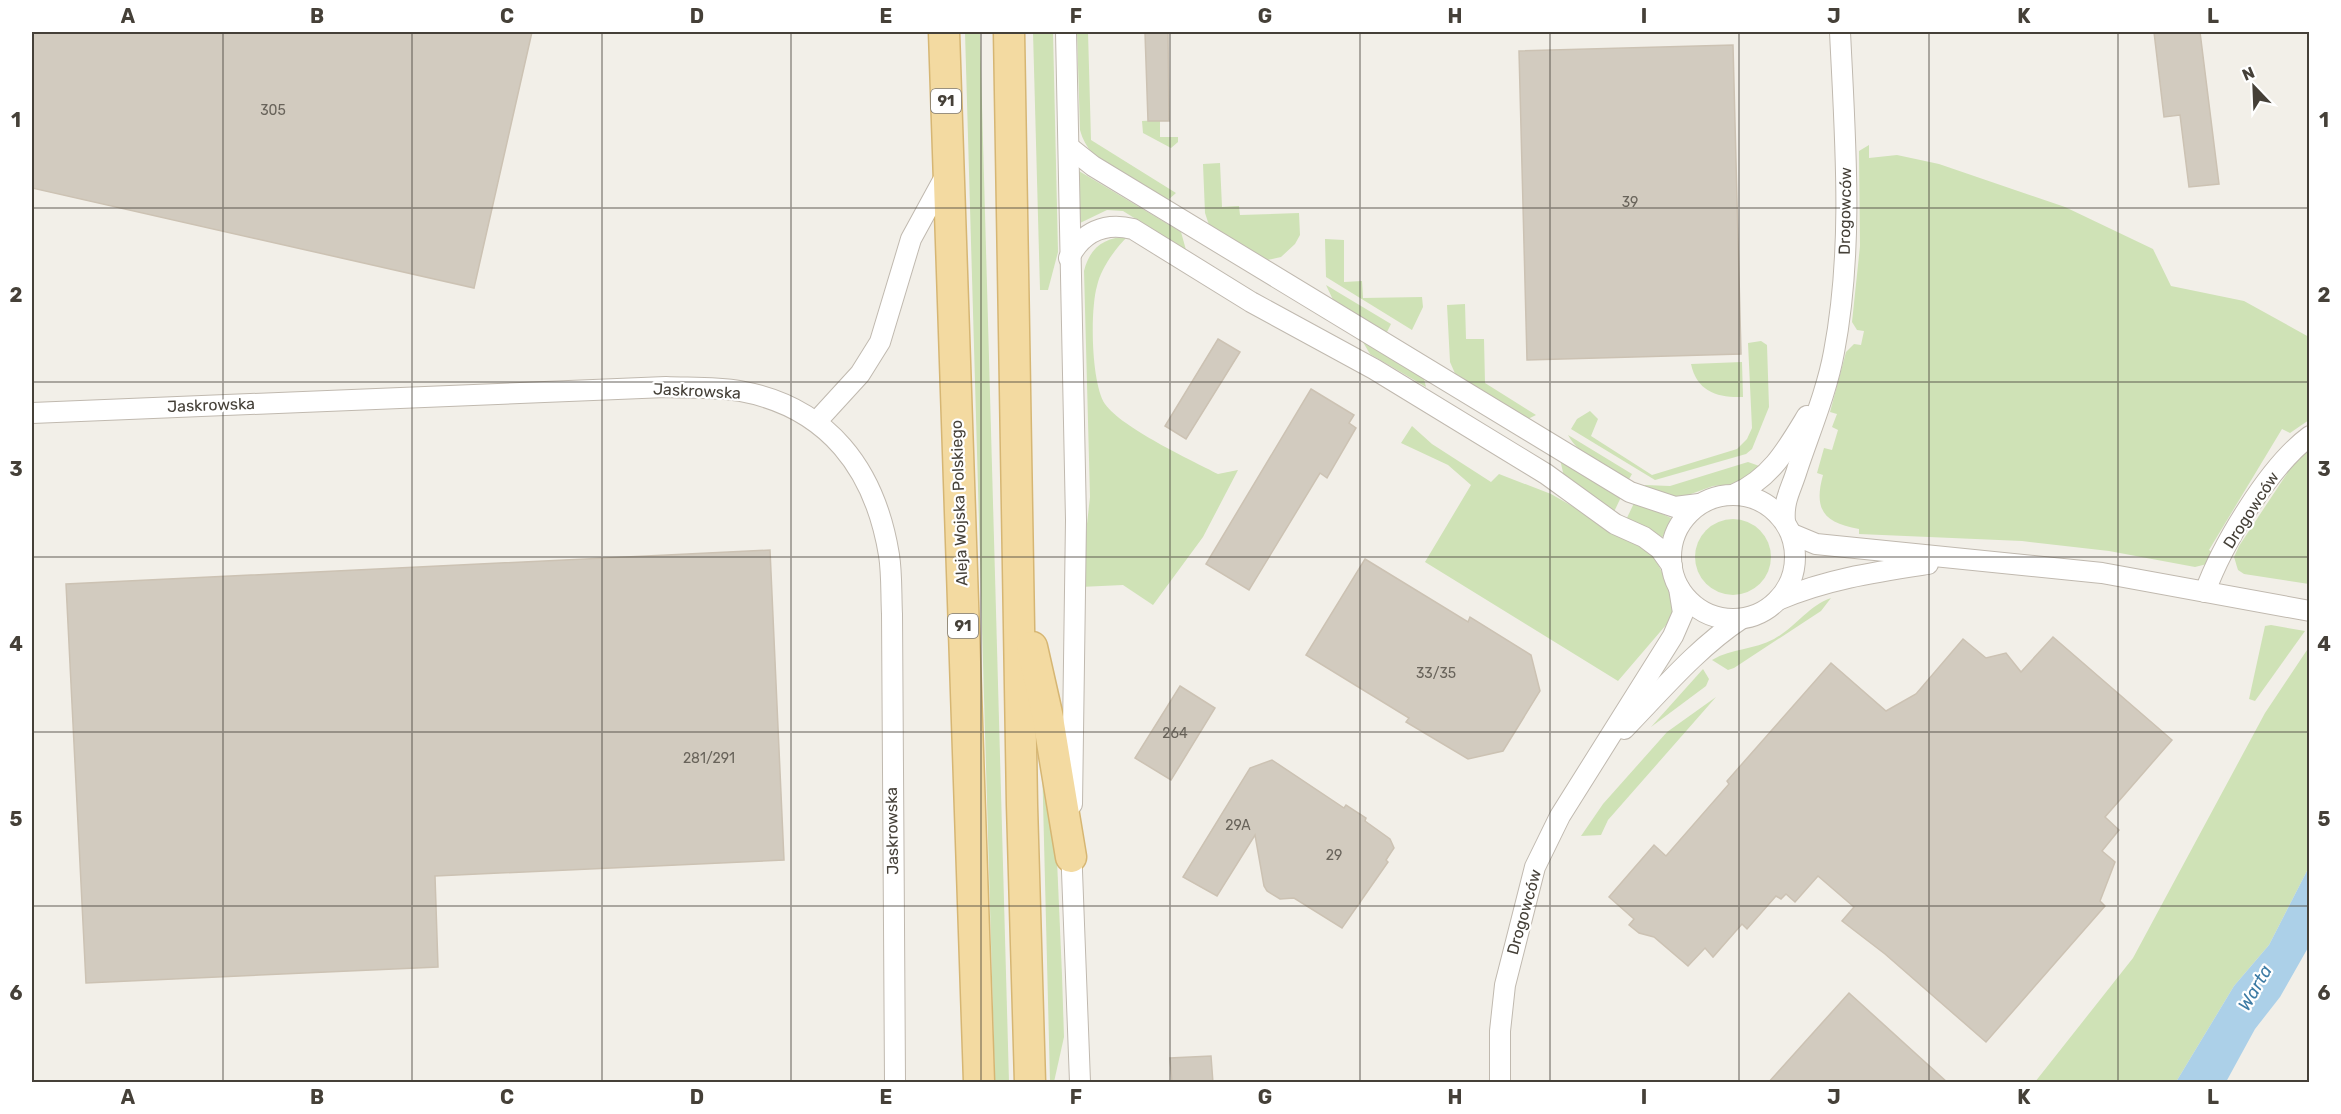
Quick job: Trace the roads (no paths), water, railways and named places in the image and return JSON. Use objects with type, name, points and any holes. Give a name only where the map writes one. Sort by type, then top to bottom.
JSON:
[{"type":"main road","name":"Aleja Wojska Polskiego","points":[[944,32],[979,1083]]},
{"type":"main road","points":[[1009,32],[1018,584],[1030,1083]]},
{"type":"main road","points":[[1018,584],[1048,718],[1071,857]]},
{"type":"street","points":[[1066,32],[1076,520],[1071,857],[1080,1083]]},
{"type":"street","name":"Drogowców","points":[[1789,528],[1783,505],[1834,353],[1844,260],[1846,170],[1840,32]]},
{"type":"street","points":[[1069,147],[1093,166],[1630,492],[1675,507],[1699,504],[1716,497],[1735,494],[1754,498],[1772,507],[1789,528],[1816,544],[1952,560],[2016,563],[2102,573],[2310,611]]},
{"type":"street","points":[[817,421],[860,374],[880,342],[911,239],[948,170]]},
{"type":"street","points":[[1069,258],[1080,242],[1096,230],[1121,226],[1133,229],[1251,302],[1374,369],[1546,474],[1615,524],[1644,537],[1660,549],[1672,566],[1679,588],[1695,606],[1717,617],[1741,619],[1761,613],[1778,600],[1812,586],[1835,580],[1952,560]]},
{"type":"street","name":"Jaskrowska","points":[[32,413],[666,387],[740,391],[783,404],[817,421],[841,444],[866,480],[883,524],[889,557],[892,614],[895,1083]]},
{"type":"street","name":"Drogowców","points":[[1735,494],[1753,486],[1776,466],[1824,388]]},
{"type":"street","name":"Drogowców","points":[[2205,592],[2235,529],[2274,472],[2310,436]]},
{"type":"street","points":[[1672,566],[1672,543],[1682,521],[1699,504]]},
{"type":"street","points":[[1778,600],[1791,581],[1796,557],[1789,528]]},
{"type":"street","name":"Drogowców","points":[[1500,1083],[1500,1031],[1505,985],[1535,867],[1560,816],[1674,636],[1683,613],[1679,588]]},
{"type":"street","name":"Drogowców","points":[[1597,756],[1697,655],[1724,630],[1741,619]]},
{"type":"water","name":"Warta","points":[[2309,867],[2309,946],[2280,997],[2255,1029],[2226,1082],[2176,1082],[2234,986],[2269,945]]}]
